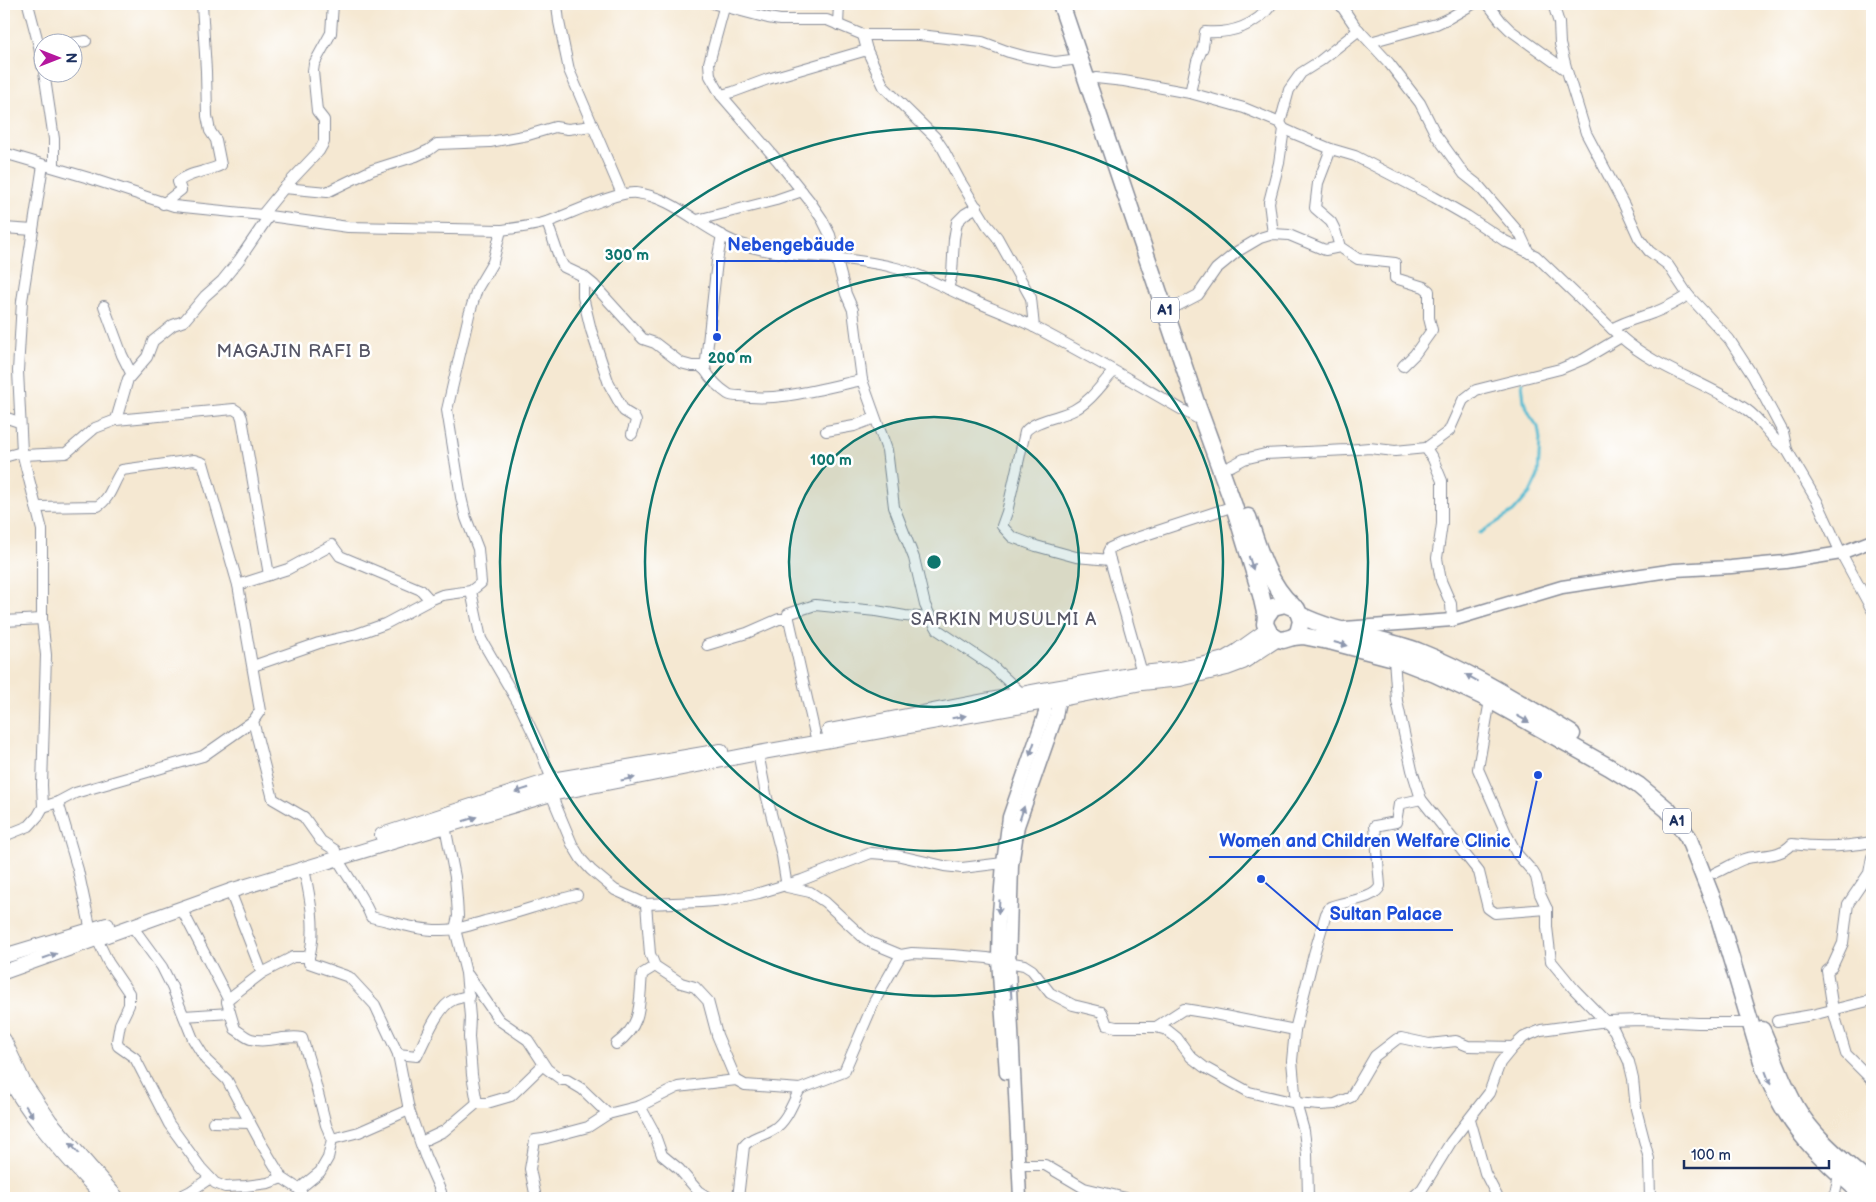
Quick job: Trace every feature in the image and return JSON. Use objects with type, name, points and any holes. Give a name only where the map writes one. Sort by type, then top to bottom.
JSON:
[{"type":"highway","name":"A1","points":[[1061,4],[1203,421],[1234,506],[1261,594],[1276,631],[1333,642],[1394,658],[1416,666],[1490,700],[1610,767],[1656,799],[1673,816],[1688,837],[1706,880],[1772,1089],[1797,1130],[1818,1154],[1867,1198]]},
{"type":"highway","name":"A1","points":[[1070,4],[1259,550],[1280,595],[1296,610],[1328,627],[1418,651],[1442,661],[1631,768],[1664,792],[1677,806],[1704,846],[1715,873],[1758,1021],[1796,1108],[1815,1134],[1872,1186]]},
{"type":"highway","points":[[1285,604],[1296,610],[1300,627],[1276,631],[1273,607],[1285,604]]},
{"type":"main road","points":[[4,972],[227,883],[444,826],[552,787],[758,753],[1058,693],[1142,673],[1180,669],[1224,659],[1276,631]]},
{"type":"main road","points":[[1058,693],[1180,680],[1227,668],[1243,662],[1276,631]]},
{"type":"main road","points":[[4,956],[132,926],[230,891],[304,869],[336,854],[552,787],[1022,694],[1043,696]]},
{"type":"main road","points":[[4,1040],[24,1083],[50,1121],[117,1198]]},
{"type":"main road","points":[[4,1069],[14,1088],[41,1128],[104,1198]]},
{"type":"street","points":[[28,4],[37,32]]},
{"type":"street","points":[[163,204],[181,190],[178,182],[184,177],[221,165],[216,140],[210,131],[207,116],[202,4]]},
{"type":"street","points":[[116,420],[128,378],[146,357],[153,341],[173,325],[184,321],[205,296],[222,281],[239,260],[284,188],[319,151],[324,142],[324,120],[317,111],[313,71],[314,64],[331,33],[332,4]]},
{"type":"street","points":[[557,4],[560,30],[569,70],[622,194]]},
{"type":"street","points":[[838,25],[839,4]]},
{"type":"street","points":[[1190,93],[1194,72],[1203,47],[1204,32],[1232,31],[1244,27],[1272,4]]},
{"type":"street","points":[[1340,4],[1359,30],[1389,63],[1420,103],[1436,136],[1464,174],[1482,190],[1520,234],[1529,252]]},
{"type":"street","points":[[1370,42],[1436,24],[1473,4]]},
{"type":"street","points":[[1488,4],[1510,30],[1553,63],[1567,71]]},
{"type":"street","points":[[1553,4],[1559,23],[1560,44],[1586,133],[1639,238],[1649,251],[1668,265],[1688,294],[1729,339],[1753,376],[1783,432],[1787,450],[1817,501],[1840,552],[1872,610]]},
{"type":"street","points":[[1022,694],[992,666],[938,630],[930,618],[914,558],[894,507],[887,450],[862,380],[852,310],[830,235],[822,219],[802,191],[721,95],[710,76],[709,63],[721,5],[768,18],[827,20],[863,35],[918,35],[982,42],[1009,52],[1055,62],[1080,59]]},
{"type":"street","points":[[1273,234],[1269,202],[1279,163],[1282,126],[1292,83],[1301,73],[1320,62],[1359,30]]},
{"type":"street","points":[[863,35],[867,50],[884,87],[934,137],[943,149],[987,225],[997,236],[1031,298],[1034,327]]},
{"type":"street","points":[[82,42],[86,41]]},
{"type":"street","points":[[721,95],[867,50]]},
{"type":"street","points":[[1096,78],[1190,93],[1244,108],[1330,149],[1355,156],[1442,202],[1545,263],[1621,338],[1650,359],[1676,374],[1727,398],[1748,411],[1761,423],[1776,443],[1787,450]]},
{"type":"street","points":[[43,807],[46,655],[42,619],[42,530],[22,454],[18,371],[22,301],[33,230],[54,139],[45,82]]},
{"type":"street","points":[[284,188],[327,192],[372,170],[416,156],[429,150],[436,144],[490,142],[528,135],[555,127],[568,129],[593,126]]},
{"type":"street","points":[[1330,149],[1318,183],[1315,208],[1336,230],[1340,247],[1358,259],[1395,263],[1395,278],[1424,286],[1429,291],[1429,318],[1432,330],[1415,354],[1403,366]]},
{"type":"street","points":[[4,153],[89,178],[163,204],[348,227],[501,230],[547,222],[622,194],[635,193],[649,196],[675,207],[738,243],[771,251],[893,267],[948,289],[1034,327],[1203,421]]},
{"type":"street","points":[[697,220],[776,200],[802,191]]},
{"type":"street","points":[[948,289],[952,274],[957,222],[965,214],[977,207]]},
{"type":"street","points":[[547,222],[560,260],[568,270],[584,276],[643,339],[655,343],[681,363],[700,366],[717,387],[722,388],[729,395],[753,398],[798,394],[862,380]]},
{"type":"street","points":[[4,228],[33,230]]},
{"type":"street","points":[[253,666],[319,643],[357,634],[385,624],[430,600],[442,595],[471,591],[481,583],[478,549],[466,518],[461,497],[447,410],[469,315],[477,289],[493,262],[501,230]]},
{"type":"street","points":[[1175,307],[1198,296],[1212,274],[1238,251],[1260,238],[1273,234],[1289,235],[1325,250],[1340,247]]},
{"type":"street","points":[[705,370],[717,261],[722,235]]},
{"type":"street","points":[[584,276],[583,297],[590,330],[609,384],[624,410],[634,417],[636,421],[632,434]]},
{"type":"street","points":[[1612,329],[1622,323],[1672,305],[1688,294]]},
{"type":"street","points":[[104,306],[122,355],[131,373]]},
{"type":"street","points":[[1231,466],[1244,459],[1264,454],[1369,448],[1395,451],[1426,448],[1449,431],[1463,400],[1476,390],[1560,369],[1584,359],[1621,338]]},
{"type":"street","points":[[1110,560],[1076,557],[1036,546],[1012,537],[1002,526],[1007,512],[1025,432],[1028,428],[1074,410],[1088,401],[1113,372]]},
{"type":"street","points":[[4,456],[66,454],[95,428],[116,420],[234,409],[240,413],[269,575]]},
{"type":"street","points":[[4,417],[19,422]]},
{"type":"street","points":[[826,431],[854,426],[875,418]]},
{"type":"street","points":[[1426,448],[1442,481],[1442,524],[1438,558],[1441,581],[1451,604],[1452,620]]},
{"type":"street","points":[[4,836],[29,826],[43,807],[75,793],[203,756],[253,721],[260,711],[238,585],[206,468],[199,461],[194,460],[122,470],[117,476],[108,497],[98,506],[36,507]]},
{"type":"street","points":[[1142,673],[1110,560],[1108,552],[1110,548],[1234,506]]},
{"type":"street","points":[[1337,629],[1452,620],[1562,587],[1675,570],[1785,562],[1840,552],[1872,541]]},
{"type":"street","points":[[238,585],[288,569],[332,545],[340,556],[345,559],[421,590],[430,600]]},
{"type":"street","points":[[471,591],[482,639],[520,706],[537,741],[572,844],[581,859],[615,890],[646,904],[726,900],[786,885],[871,853],[962,868],[1003,863]]},
{"type":"street","points":[[815,734],[788,614],[815,605],[930,618]]},
{"type":"street","points":[[4,620],[42,619]]},
{"type":"street","points":[[707,645],[747,633],[780,619],[789,619]]},
{"type":"street","points":[[1394,658],[1397,701],[1412,770],[1421,799],[1479,872],[1488,908],[1491,911],[1495,913],[1547,909]]},
{"type":"street","points":[[1012,1198],[1003,961],[1012,865],[1018,826],[1056,717],[1058,693]]},
{"type":"street","points":[[1020,1198],[999,913],[1009,817],[1044,714],[1043,696]]},
{"type":"street","points":[[1490,700],[1478,769],[1517,854],[1533,872],[1547,909],[1547,927],[1552,961],[1574,989],[1614,1030],[1630,1062],[1634,1079],[1636,1109],[1648,1159],[1650,1198]]},
{"type":"street","points":[[253,721],[273,799],[304,817],[321,841],[336,854],[371,917],[419,928],[455,929],[494,920],[577,895]]},
{"type":"street","points":[[758,753],[781,852],[786,885]]},
{"type":"street","points":[[1308,1198],[1307,1154],[1304,1131],[1296,1103],[1292,1061],[1295,1030],[1314,954],[1328,910],[1334,905],[1372,895],[1380,886],[1375,826],[1396,822],[1399,804],[1421,799]]},
{"type":"street","points":[[58,802],[78,870],[94,935],[108,962],[129,993],[129,1006],[120,1024],[118,1046],[135,1058],[169,1124],[210,1178],[218,1185],[225,1187],[256,1186],[282,1178]]},
{"type":"street","points":[[444,826],[455,877],[458,916],[455,929],[466,973],[470,1017],[468,1037],[477,1103]]},
{"type":"street","points":[[1715,873],[1745,859],[1765,857],[1786,851],[1792,844],[1817,847],[1848,847],[1872,842]]},
{"type":"street","points":[[1872,857],[1869,872],[1848,904],[1843,943],[1832,967],[1827,971],[1833,1010],[1846,1054],[1872,1080]]},
{"type":"street","points":[[304,869],[311,906],[312,948],[309,963],[352,979],[375,1006],[398,1054],[409,1110],[425,1156],[441,1192],[441,1198]]},
{"type":"street","points":[[786,885],[787,887],[810,892],[828,904],[864,938],[901,955],[924,953],[1003,961],[1029,967],[1050,993],[1073,1005],[1102,1012],[1107,1025],[1116,1027],[1156,1027],[1171,1032],[1191,1056],[1204,1067],[1249,1092],[1296,1103],[1335,1104],[1351,1097],[1375,1056],[1397,1039],[1406,1038],[1428,1044],[1456,1041],[1468,1046],[1513,1046]]},
{"type":"street","points":[[230,891],[262,973]]},
{"type":"street","points":[[646,904],[650,954],[655,966],[681,983],[695,987],[708,1001],[717,1035],[736,1080]]},
{"type":"street","points":[[132,926],[162,967],[199,1050],[206,1060],[228,1080],[282,1178],[301,1196],[320,1172],[328,1158],[332,1139],[326,1125],[302,1038],[296,1036],[281,1039],[251,1039],[235,1029],[228,998],[181,908]]},
{"type":"street","points":[[536,1198],[530,1169],[535,1140],[588,1127],[608,1114],[640,1106],[678,1087],[736,1080],[745,1085],[800,1090],[844,1072],[874,1002],[901,955]]},
{"type":"street","points":[[228,998],[262,973],[293,957],[309,957]]},
{"type":"street","points":[[616,1044],[635,1025],[642,998],[642,974],[655,966]]},
{"type":"street","points":[[466,973],[499,1020],[528,1040],[543,1065],[562,1080],[567,1080],[582,1090],[608,1114]]},
{"type":"street","points":[[398,1054],[417,1056],[445,1005],[452,1000],[468,996]]},
{"type":"street","points":[[1777,1021],[1872,1000]]},
{"type":"street","points":[[1156,1027],[1184,1009],[1295,1030]]},
{"type":"street","points":[[184,1016],[230,1013]]},
{"type":"street","points":[[1412,1198],[1422,1188],[1451,1142],[1489,1093],[1500,1064],[1513,1046],[1524,1037],[1541,1030],[1607,1021],[1642,1020],[1698,1024],[1751,1023]]},
{"type":"street","points":[[421,1142],[444,1131],[477,1103],[487,1103],[511,1096],[543,1065]]},
{"type":"street","points":[[738,1198],[744,1146],[749,1139],[775,1129],[785,1117],[800,1090]]},
{"type":"street","points":[[640,1106],[654,1130],[662,1155],[679,1169],[696,1195],[709,1198]]},
{"type":"street","points":[[332,1139],[359,1132],[409,1110]]},
{"type":"street","points":[[1470,1119],[1486,1173],[1498,1198]]},
{"type":"street","points":[[213,1122],[250,1123]]},
{"type":"street","points":[[1018,1165],[1045,1166],[1084,1188],[1126,1198]]},
{"type":"street","points":[[1834,1198],[1839,1174]]},
{"type":"street","points":[[177,1198],[210,1178]]},
{"type":"waterway","points":[[1480,533],[1513,512],[1530,493],[1538,476],[1540,439],[1538,427],[1524,401],[1522,382]]},
{"type":"place","name":"Nebengebäude","points":[[717,337]]},
{"type":"place","name":"Women and Children Welfare Clinic","points":[[1538,775]]},
{"type":"place","name":"Sultan Palace","points":[[1261,879]]},
{"type":"district","name":"MAGAJIN RAFI B","points":[[294,351]]},
{"type":"district","name":"SARKIN MUSULMI A","points":[[1004,619]]}]
